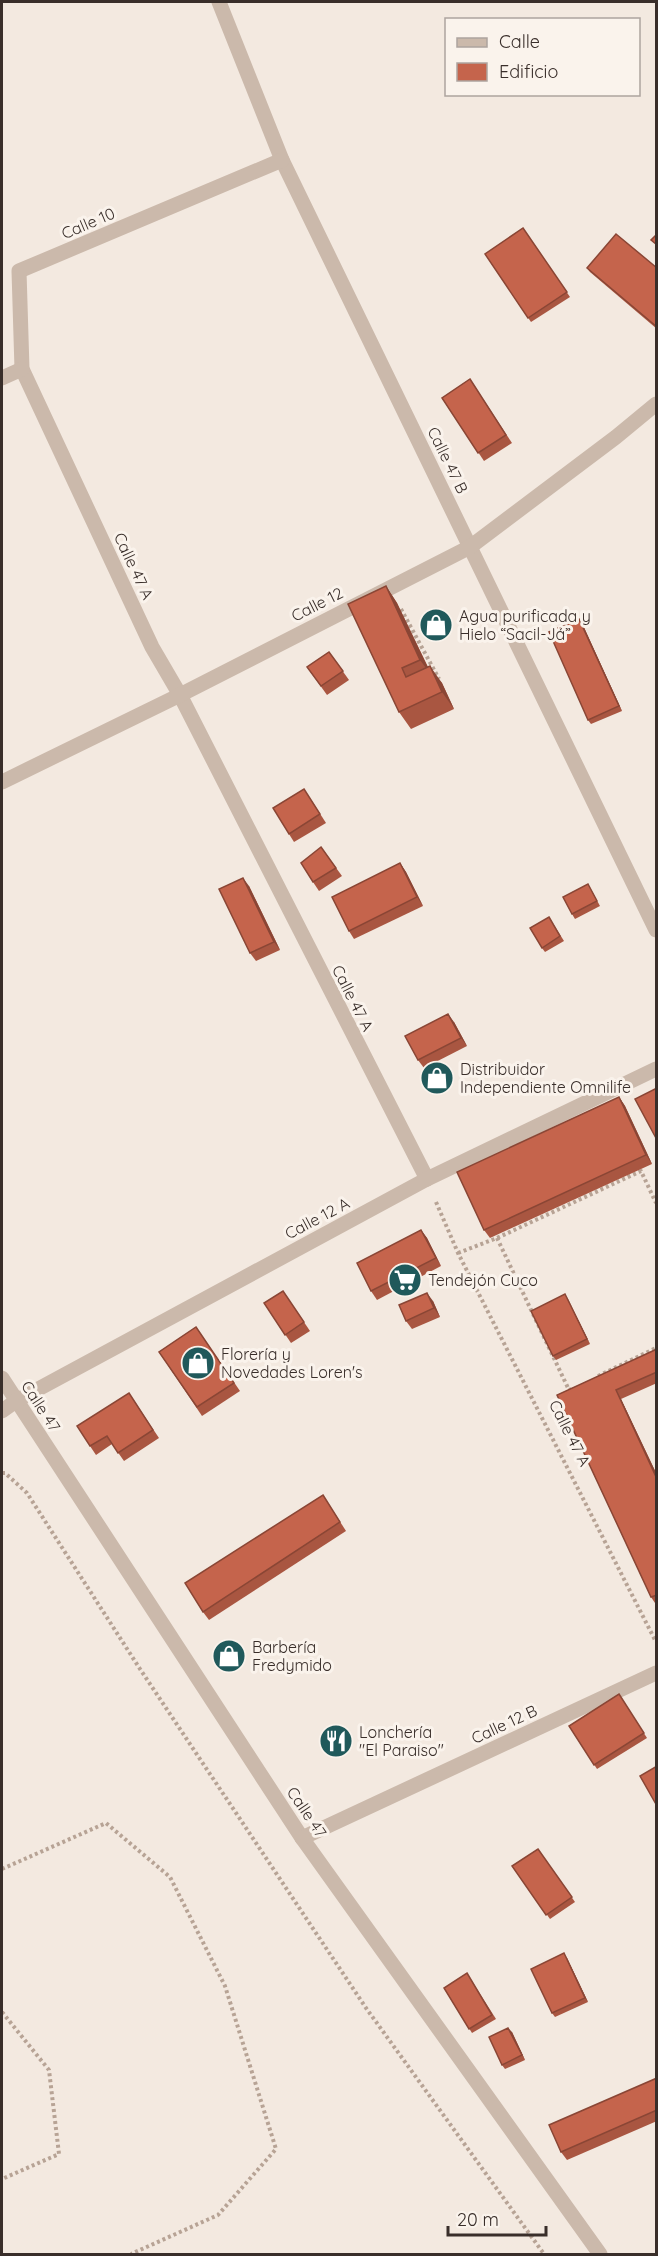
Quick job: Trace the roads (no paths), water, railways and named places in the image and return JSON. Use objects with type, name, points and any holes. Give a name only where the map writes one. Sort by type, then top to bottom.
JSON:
[{"type":"street","name":"Calle 47 B","points":[[219,2],[282,160],[657,930]]},
{"type":"street","name":"Calle 10","points":[[22,369],[19,271],[282,160]]},
{"type":"street","points":[[2,378],[22,369]]},
{"type":"street","name":"Calle 47 A","points":[[22,369],[152,647],[180,695],[427,1179]]},
{"type":"street","name":"Calle 12","points":[[2,782],[180,695],[470,547],[657,404]]},
{"type":"street","name":"Calle 12 A","points":[[2,1411],[16,1401],[427,1179],[657,1069]]},
{"type":"street","name":"Calle 47","points":[[2,1378],[302,1838],[600,2254]]},
{"type":"street","name":"Calle 12 B","points":[[302,1838],[657,1673]]},
{"type":"place","name":"Agua purificada y Hielo “Sacil-Já”","points":[[436,625]]},
{"type":"place","name":"Distribuidor Independiente Omnilife","points":[[437,1078]]},
{"type":"place","name":"Tendejón Cuco","points":[[405,1280]]},
{"type":"place","name":"Florería y Novedades Loren's","points":[[198,1363]]},
{"type":"place","name":"Barbería Fredymido","points":[[229,1656]]},
{"type":"place","name":"Lonchería \"El Paraiso\"","points":[[336,1741]]}]
